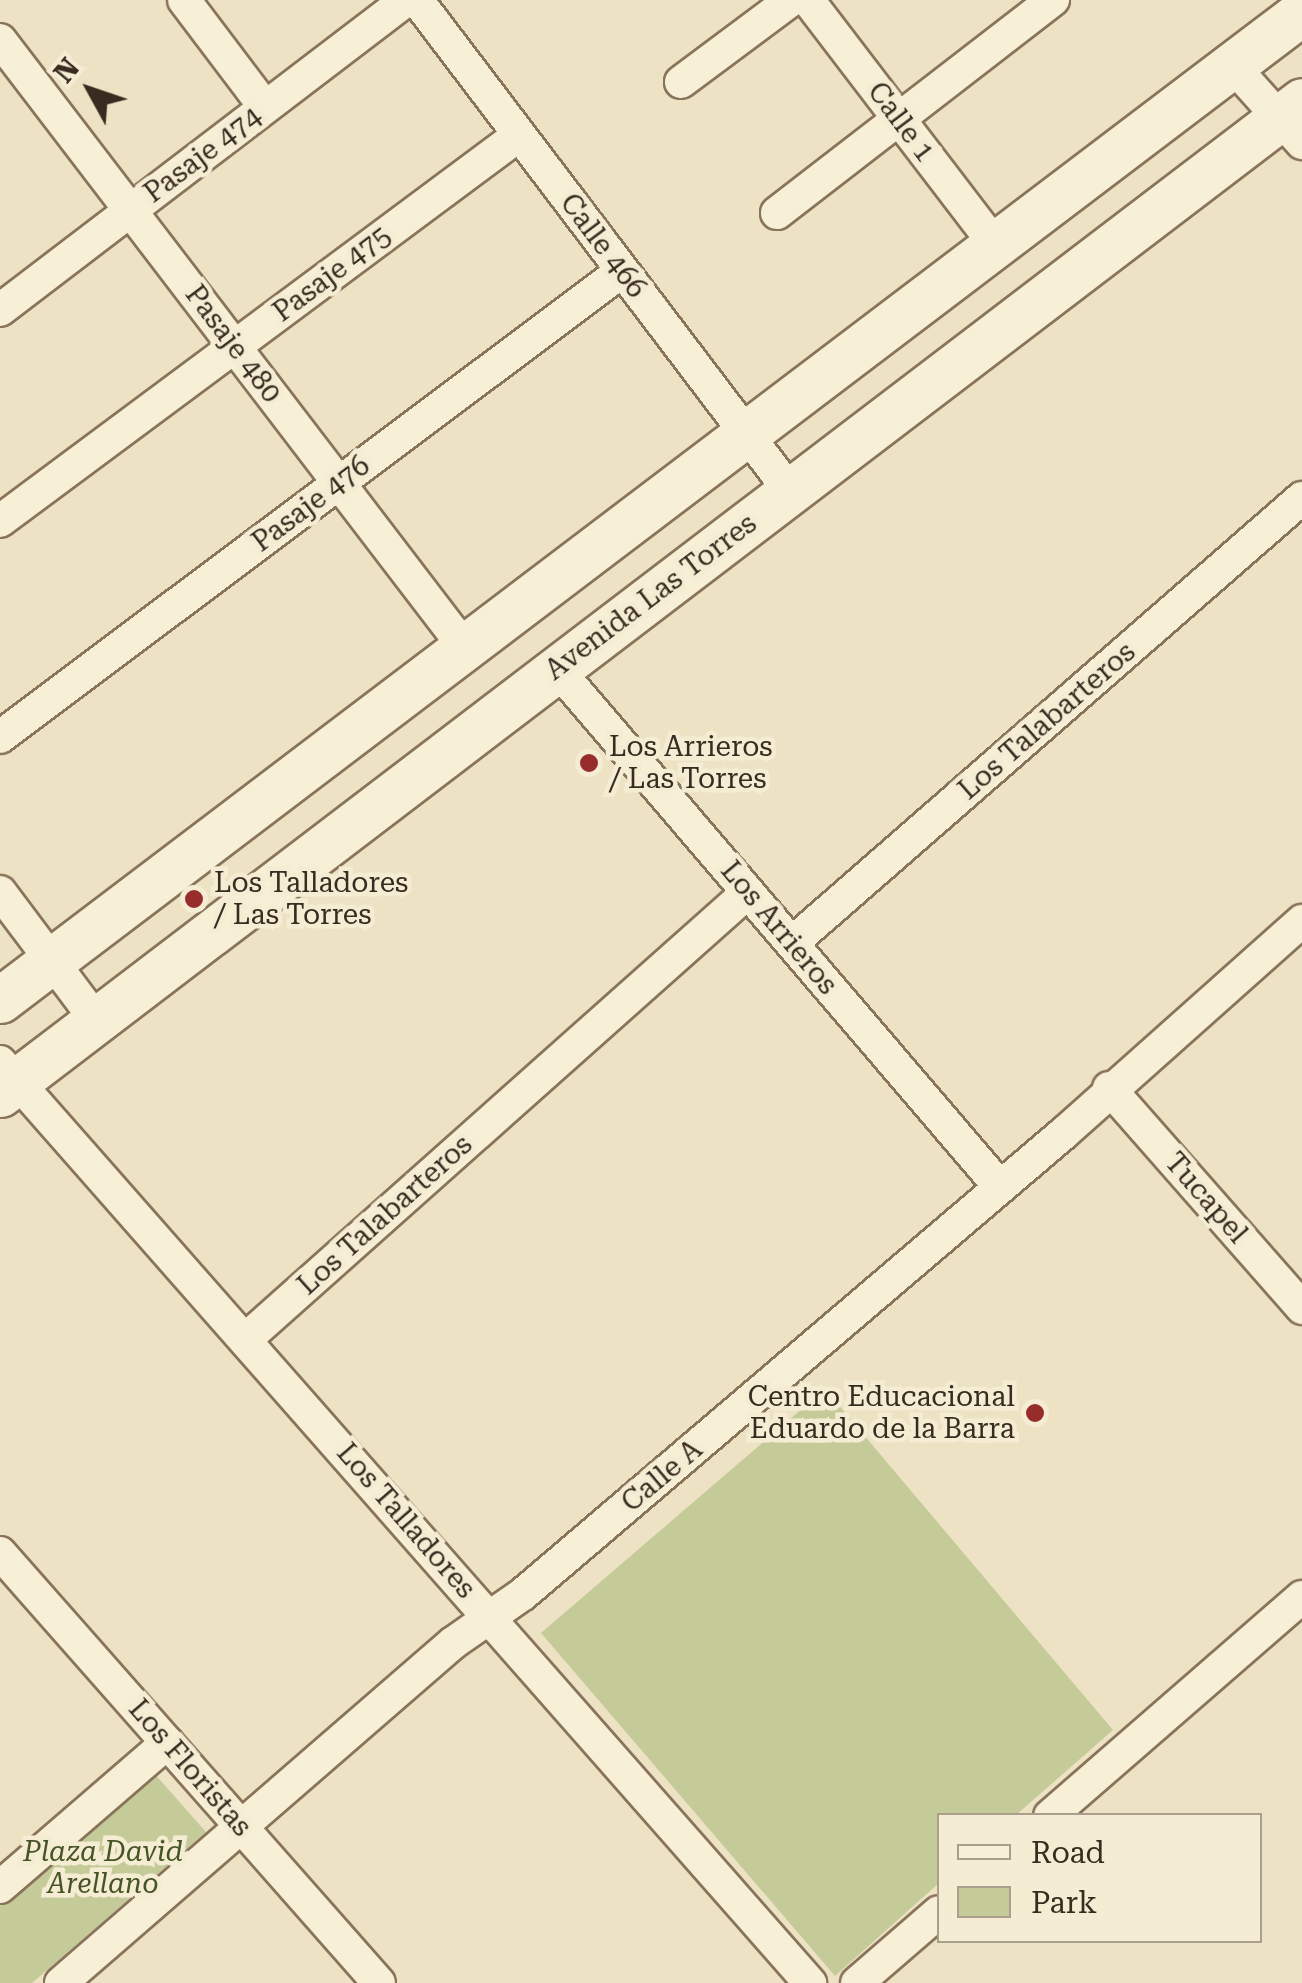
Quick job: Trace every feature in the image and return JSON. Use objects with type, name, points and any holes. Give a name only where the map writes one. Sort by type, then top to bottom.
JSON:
[{"type":"main road","points":[[0,1000],[1302,12]]},
{"type":"main road","name":"Avenida Las Torres","points":[[6,1078],[96,1020],[790,491],[1295,120]]},
{"type":"street","points":[[184,0],[265,107]]},
{"type":"street","name":"Pasaje 474","points":[[0,310],[406,0]]},
{"type":"street","name":"Calle 466","points":[[417,0],[790,491]]},
{"type":"street","points":[[682,82],[791,0]]},
{"type":"street","name":"Calle 1","points":[[808,0],[995,244]]},
{"type":"street","points":[[777,213],[1052,0]]},
{"type":"street","name":"Pasaje 480","points":[[0,40],[465,648]]},
{"type":"street","points":[[1232,65],[1295,120]]},
{"type":"street","name":"Pasaje 475","points":[[0,521],[519,134]]},
{"type":"street","name":"Pasaje 476","points":[[0,737],[622,271]]},
{"type":"street","name":"Los Talabarteros","points":[[792,944],[1302,498]]},
{"type":"street","name":"Los Arrieros","points":[[556,669],[1000,1188]]},
{"type":"street","points":[[0,892],[96,1020]]},
{"type":"street","name":"Los Talabarteros","points":[[246,1338],[748,892]]},
{"type":"street","name":"Calle A","points":[[61,1983],[241,1826],[1000,1188],[1302,922]]},
{"type":"street","name":"Los Talladores","points":[[6,1078],[246,1338],[810,1983]]},
{"type":"street","name":"Tucapel","points":[[1109,1088],[1302,1308]]},
{"type":"street","name":"Los Floristas","points":[[0,1553],[379,1983]]},
{"type":"street","points":[[1053,1813],[1302,1597]]},
{"type":"street","points":[[0,1887],[167,1742]]},
{"type":"street","points":[[857,1983],[937,1915]]},
{"type":"green space","points":[[825,1389],[1113,1730],[1018,1813],[937,1813],[937,1885],[835,1976],[541,1633]]},
{"type":"green space","name":"Plaza David Arellano","points":[[153,1772],[206,1832],[32,1983],[0,1983],[0,1904]]},
{"type":"place","name":"Los Arrieros / Las Torres","points":[[589,763]]},
{"type":"place","name":"Los Talladores / Las Torres","points":[[194,899]]},
{"type":"place","name":"Centro Educacional Eduardo de la Barra","points":[[1035,1413]]}]
